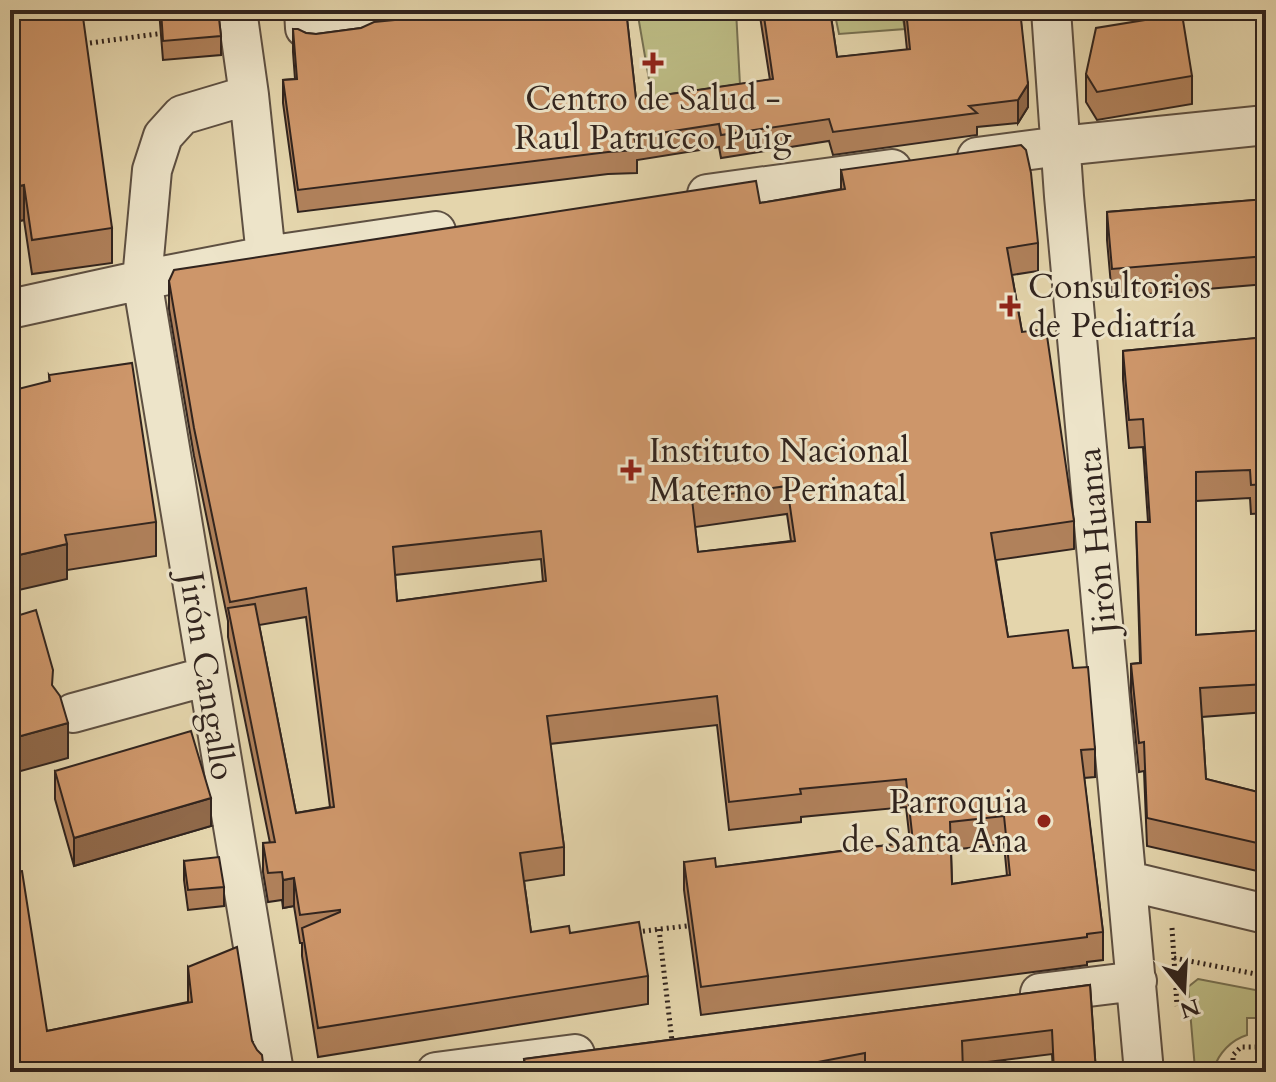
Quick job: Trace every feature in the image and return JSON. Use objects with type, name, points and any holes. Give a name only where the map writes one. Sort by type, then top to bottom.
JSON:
[{"type":"street","points":[[237,10],[266,256]]},
{"type":"street","points":[[304,10],[305,28],[313,35],[358,29],[363,24],[364,10]]},
{"type":"street","name":"Jirón Huanta","points":[[1051,10],[1064,196],[1144,1072]]},
{"type":"street","name":"Jirón Cangallo","points":[[249,95],[182,115],[163,136],[152,170],[142,280],[274,1072]]},
{"type":"street","points":[[681,198],[1061,146],[1266,125]]},
{"type":"street","points":[[10,309],[266,256],[475,226]]},
{"type":"street","points":[[73,713],[208,676]]},
{"type":"street","points":[[1128,881],[1266,914]]},
{"type":"street","points":[[1010,997],[1137,981]]},
{"type":"street","points":[[436,1072],[611,1049]]},
{"type":"path","points":[[90,43],[164,33]]},
{"type":"path","points":[[1170,891],[1178,1014]]},
{"type":"path","points":[[628,933],[705,924]]},
{"type":"path","points":[[659,929],[672,1041]]},
{"type":"path","points":[[1174,958],[1266,976]]},
{"type":"path","points":[[1002,1043],[1005,1072]]},
{"type":"path","points":[[1233,1072],[1233,1055],[1241,1047],[1266,1047]]},
{"type":"shaded area","points":[[637,10],[736,10],[740,85],[652,97]]},
{"type":"shaded area","points":[[834,10],[901,10],[905,29],[839,34]]},
{"type":"shaded area","points":[[1198,979],[1266,992],[1266,1018],[1247,1018],[1247,1035],[1226,1048],[1214,1068],[1195,1069],[1188,987]]},
{"type":"building","points":[[10,10],[82,10],[112,228],[32,240],[24,185],[10,188]]},
{"type":"building","points":[[161,10],[218,10],[221,36],[163,41]]},
{"type":"building","name":"Centro de Salud - Raul Patrucco Puig","points":[[425,10],[626,10],[636,99],[773,79],[763,10],[830,10],[837,57],[910,49],[906,10],[1020,10],[1028,84],[1018,100],[969,106],[977,113],[833,132],[829,119],[721,135],[719,124],[634,137],[637,150],[298,190],[283,80],[297,79],[293,29],[316,34],[361,28],[374,22],[425,17]]},
{"type":"building","points":[[1182,14],[1192,76],[1097,92],[1086,74],[1096,28]]},
{"type":"building","name":"Instituto Nacional Materno Perinatal","points":[[1021,145],[1026,150],[1038,243],[1007,248],[1022,332],[1046,329],[1074,521],[991,533],[1008,637],[1068,630],[1073,668],[1088,667],[1095,749],[1081,750],[1103,932],[1087,934],[1087,937],[701,987],[684,862],[715,858],[716,867],[913,842],[906,779],[800,789],[801,794],[729,802],[717,696],[547,716],[564,847],[520,853],[531,932],[569,926],[570,933],[639,922],[648,976],[318,1028],[302,928],[340,910],[300,915],[294,878],[283,880],[282,872],[268,873],[263,843],[275,842],[228,608],[255,604],[296,813],[334,807],[306,588],[230,602],[194,428],[169,281],[174,270],[756,181],[760,203],[845,189],[841,170]],"holes":[[[787,486],[795,541],[698,552],[692,499]],[[541,531],[546,581],[397,601],[393,547]],[[1004,816],[1010,875],[952,884],[950,822]]]},
{"type":"building","points":[[1266,199],[1266,256],[1112,269],[1107,212]]},
{"type":"building","points":[[1266,337],[1266,484],[1251,485],[1250,470],[1196,472],[1196,635],[1266,630],[1266,684],[1200,688],[1206,779],[1266,794],[1266,845],[1147,818],[1144,742],[1139,743],[1131,664],[1141,663],[1136,522],[1150,522],[1143,419],[1129,420],[1123,351]]},
{"type":"building","points":[[132,363],[156,522],[65,535],[67,544],[10,557],[10,391],[50,381],[49,375]]},
{"type":"building","points":[[36,610],[53,670],[52,685],[60,696],[68,723],[10,739],[10,618]]},
{"type":"building","points":[[191,731],[211,798],[74,838],[55,771]]},
{"type":"building","points":[[219,857],[224,887],[188,890],[184,861]]},
{"type":"building","points":[[22,871],[47,1031],[192,1002],[188,967],[237,947],[252,1041],[262,1055],[264,1072],[10,1072],[10,872]]},
{"type":"building","points":[[1090,985],[1096,1072],[1054,1072],[1052,1030],[962,1041],[963,1072],[865,1072],[865,1053],[766,1072],[528,1072],[524,1059]]},
{"type":"place","name":"Centro de Salud - Raul Patrucco Puig","points":[[653,63]]},
{"type":"place","name":"Consultorios de Pediatría","points":[[1010,306]]},
{"type":"place","name":"Instituto Nacional Materno Perinatal","points":[[631,470]]},
{"type":"place","name":"Parroquia de Santa Ana","points":[[1044,821]]}]
